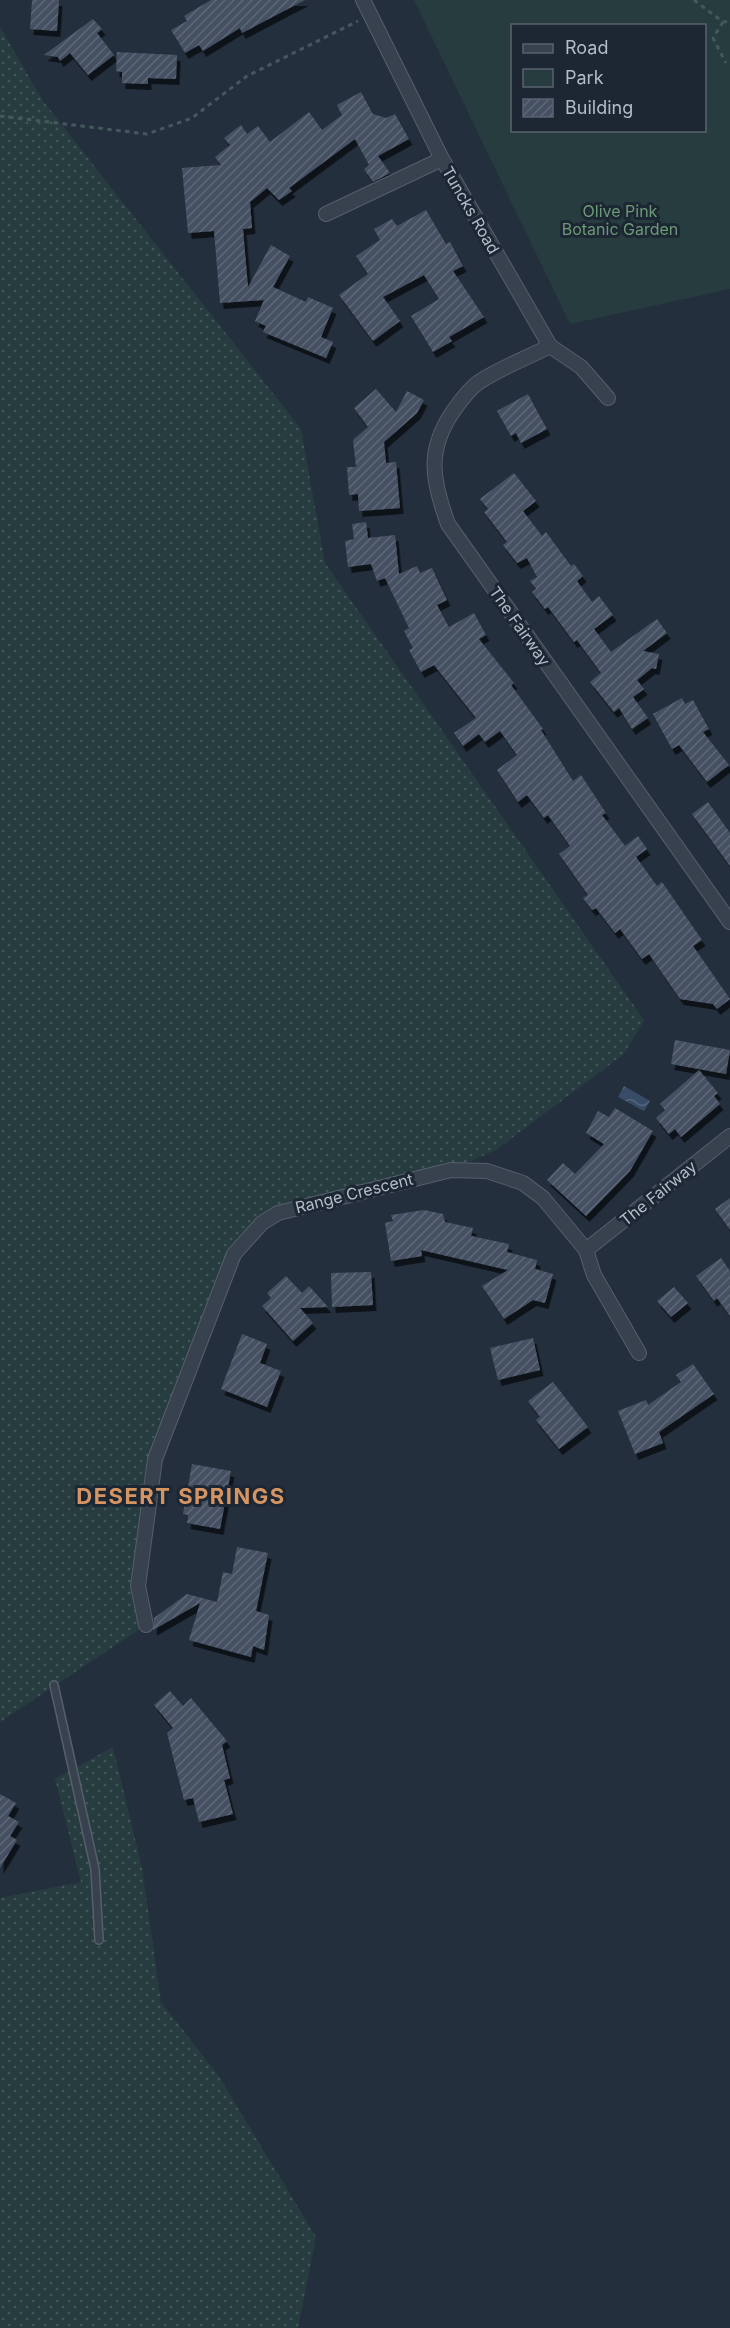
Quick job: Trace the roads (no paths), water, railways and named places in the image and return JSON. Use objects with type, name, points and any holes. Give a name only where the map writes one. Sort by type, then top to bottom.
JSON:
[{"type":"street","name":"Tuncks Road","points":[[363,0],[442,159],[550,346],[581,367],[608,398]]},
{"type":"street","points":[[326,214],[442,159]]},
{"type":"street","name":"The Fairway","points":[[550,346],[479,382],[463,398],[447,420],[436,444],[433,467],[436,493],[448,524],[730,922]]},
{"type":"street","name":"The Fairway","points":[[586,1250],[730,1136]]},
{"type":"street","name":"Range Crescent","points":[[146,1625],[138,1586],[155,1459],[234,1254],[262,1223],[293,1207],[451,1170],[486,1172],[523,1183],[543,1198],[586,1250],[598,1284],[639,1353]]},
{"type":"lane","points":[[54,1685],[95,1869],[99,1940]]},
{"type":"water","points":[[624,1086],[650,1101],[644,1111],[618,1097]]},
{"type":"district","name":"DESERT SPRINGS","points":[[181,1496]]},
{"type":"park label","name":"Olive Pink Botanic Garden","points":[[620,220]]}]
